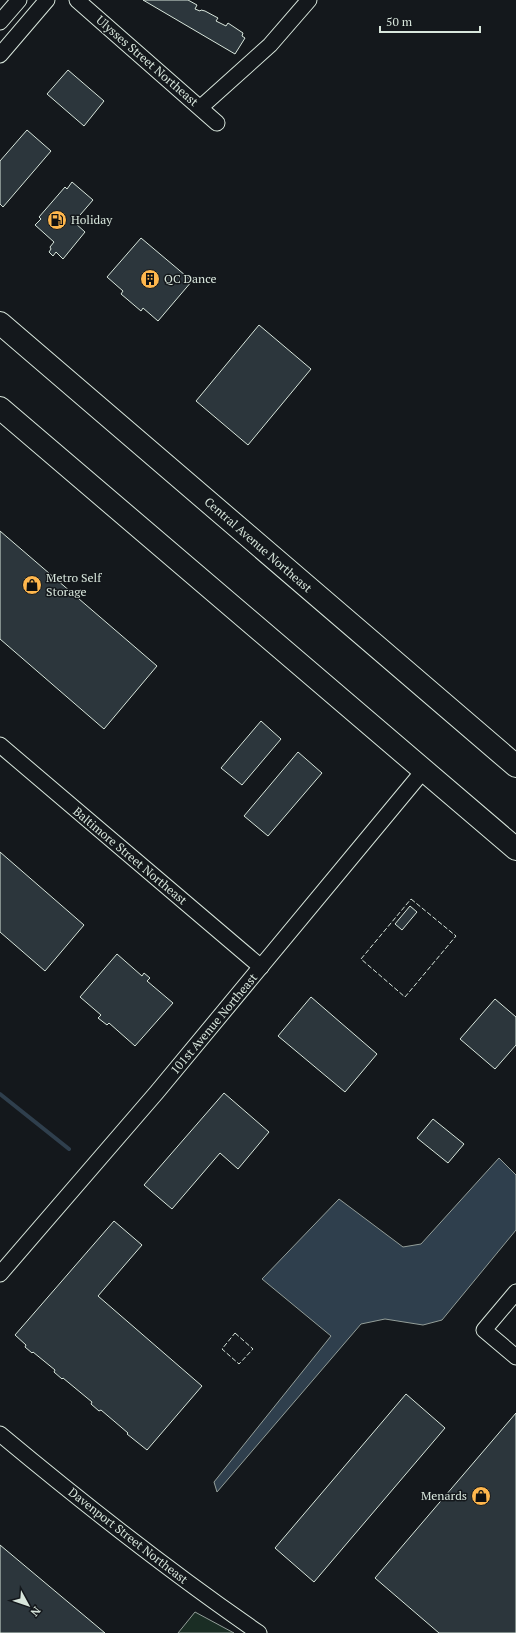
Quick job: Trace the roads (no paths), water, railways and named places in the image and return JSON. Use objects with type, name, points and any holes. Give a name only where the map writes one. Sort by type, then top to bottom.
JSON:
[{"type":"highway","name":"Central Avenue Northeast","points":[[0,323],[516,766]]},
{"type":"highway","points":[[0,408],[516,849]]},
{"type":"street","points":[[0,22],[19,0]]},
{"type":"street","points":[[0,55],[47,0]]},
{"type":"street","name":"Ulysses Street Northeast","points":[[77,0],[201,107],[217,123]]},
{"type":"street","points":[[201,107],[270,46],[309,0]]},
{"type":"street","name":"Baltimore Street Northeast","points":[[0,745],[261,967]]},
{"type":"street","name":"101st Avenue Northeast","points":[[0,1274],[157,1092],[424,770]]},
{"type":"street","points":[[516,1292],[484,1330],[516,1357]]},
{"type":"street","name":"Davenport Street Northeast","points":[[0,1434],[153,1558],[259,1633]]},
{"type":"water","points":[[499,1158],[516,1175],[516,1230],[442,1320],[423,1325],[385,1319],[361,1324],[217,1492],[214,1482],[331,1336],[262,1279],[339,1199],[403,1247],[421,1244]]},
{"type":"waterway","points":[[0,1094],[69,1149]]},
{"type":"place","name":"Holiday","points":[[57,220]]},
{"type":"place","name":"QC Dance","points":[[150,279]]},
{"type":"place","name":"Metro Self Storage","points":[[32,585]]},
{"type":"place","name":"Menards","points":[[481,1496]]}]
